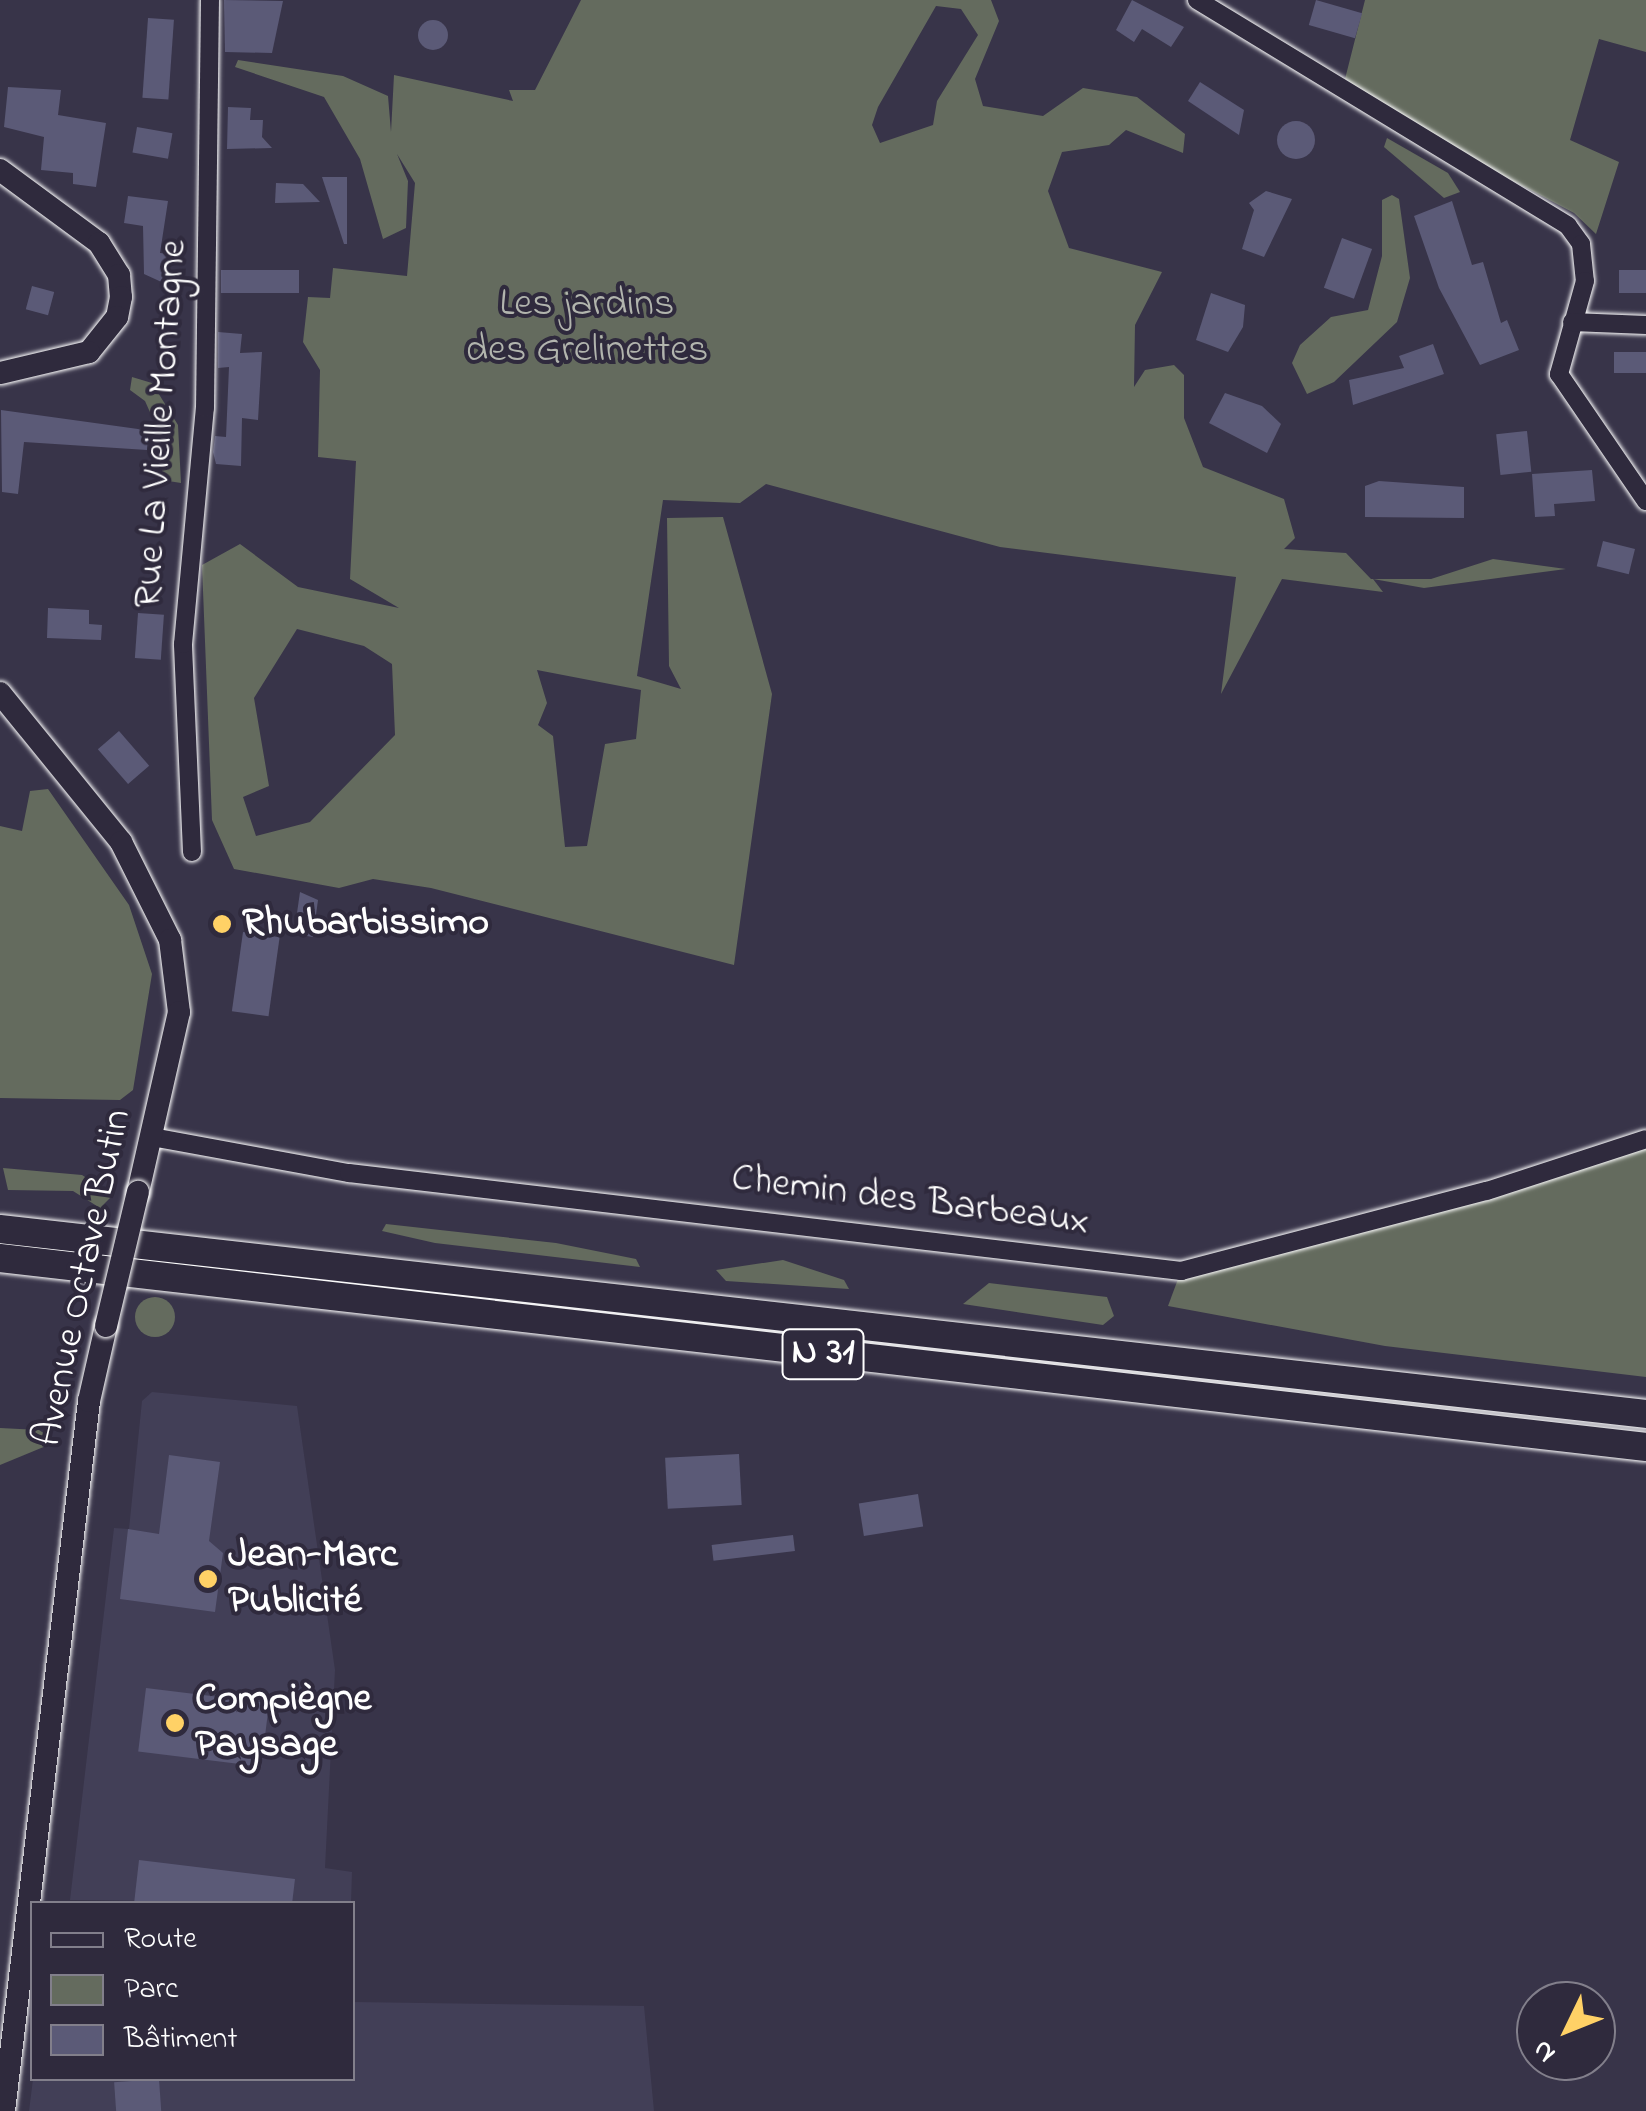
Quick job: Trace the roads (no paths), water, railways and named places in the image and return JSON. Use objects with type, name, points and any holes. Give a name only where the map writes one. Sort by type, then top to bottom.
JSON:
[{"type":"highway","name":"N 31","points":[[0,1229],[1646,1414]]},
{"type":"highway","name":"N 31","points":[[0,1258],[1646,1446]]},
{"type":"main road","points":[[0,170],[99,242],[119,274],[121,298],[118,317],[88,352],[0,373]]},
{"type":"main road","name":"Avenue Octave Butin","points":[[0,694],[121,842],[170,940],[179,1012],[89,1401],[8,2003],[4,2111]]},
{"type":"street","name":"Rue La Vieille Montagne","points":[[192,852],[183,644],[205,408],[210,0]]},
{"type":"street","points":[[1197,0],[1359,105],[1568,226],[1585,262],[1559,374],[1646,502]]},
{"type":"street","points":[[1572,322],[1646,325]]},
{"type":"street","name":"Chemin des Barbeaux","points":[[152,1137],[350,1173],[1181,1270],[1347,1231],[1646,1139]]},
{"type":"place","name":"Rhubarbissimo","points":[[222,924]]},
{"type":"place","name":"Jean-Marc Publicité","points":[[208,1579]]},
{"type":"place","name":"Compiègne Paysage","points":[[175,1723]]},
{"type":"park label","name":"Les jardins des Grelinettes","points":[[587,328]]}]
